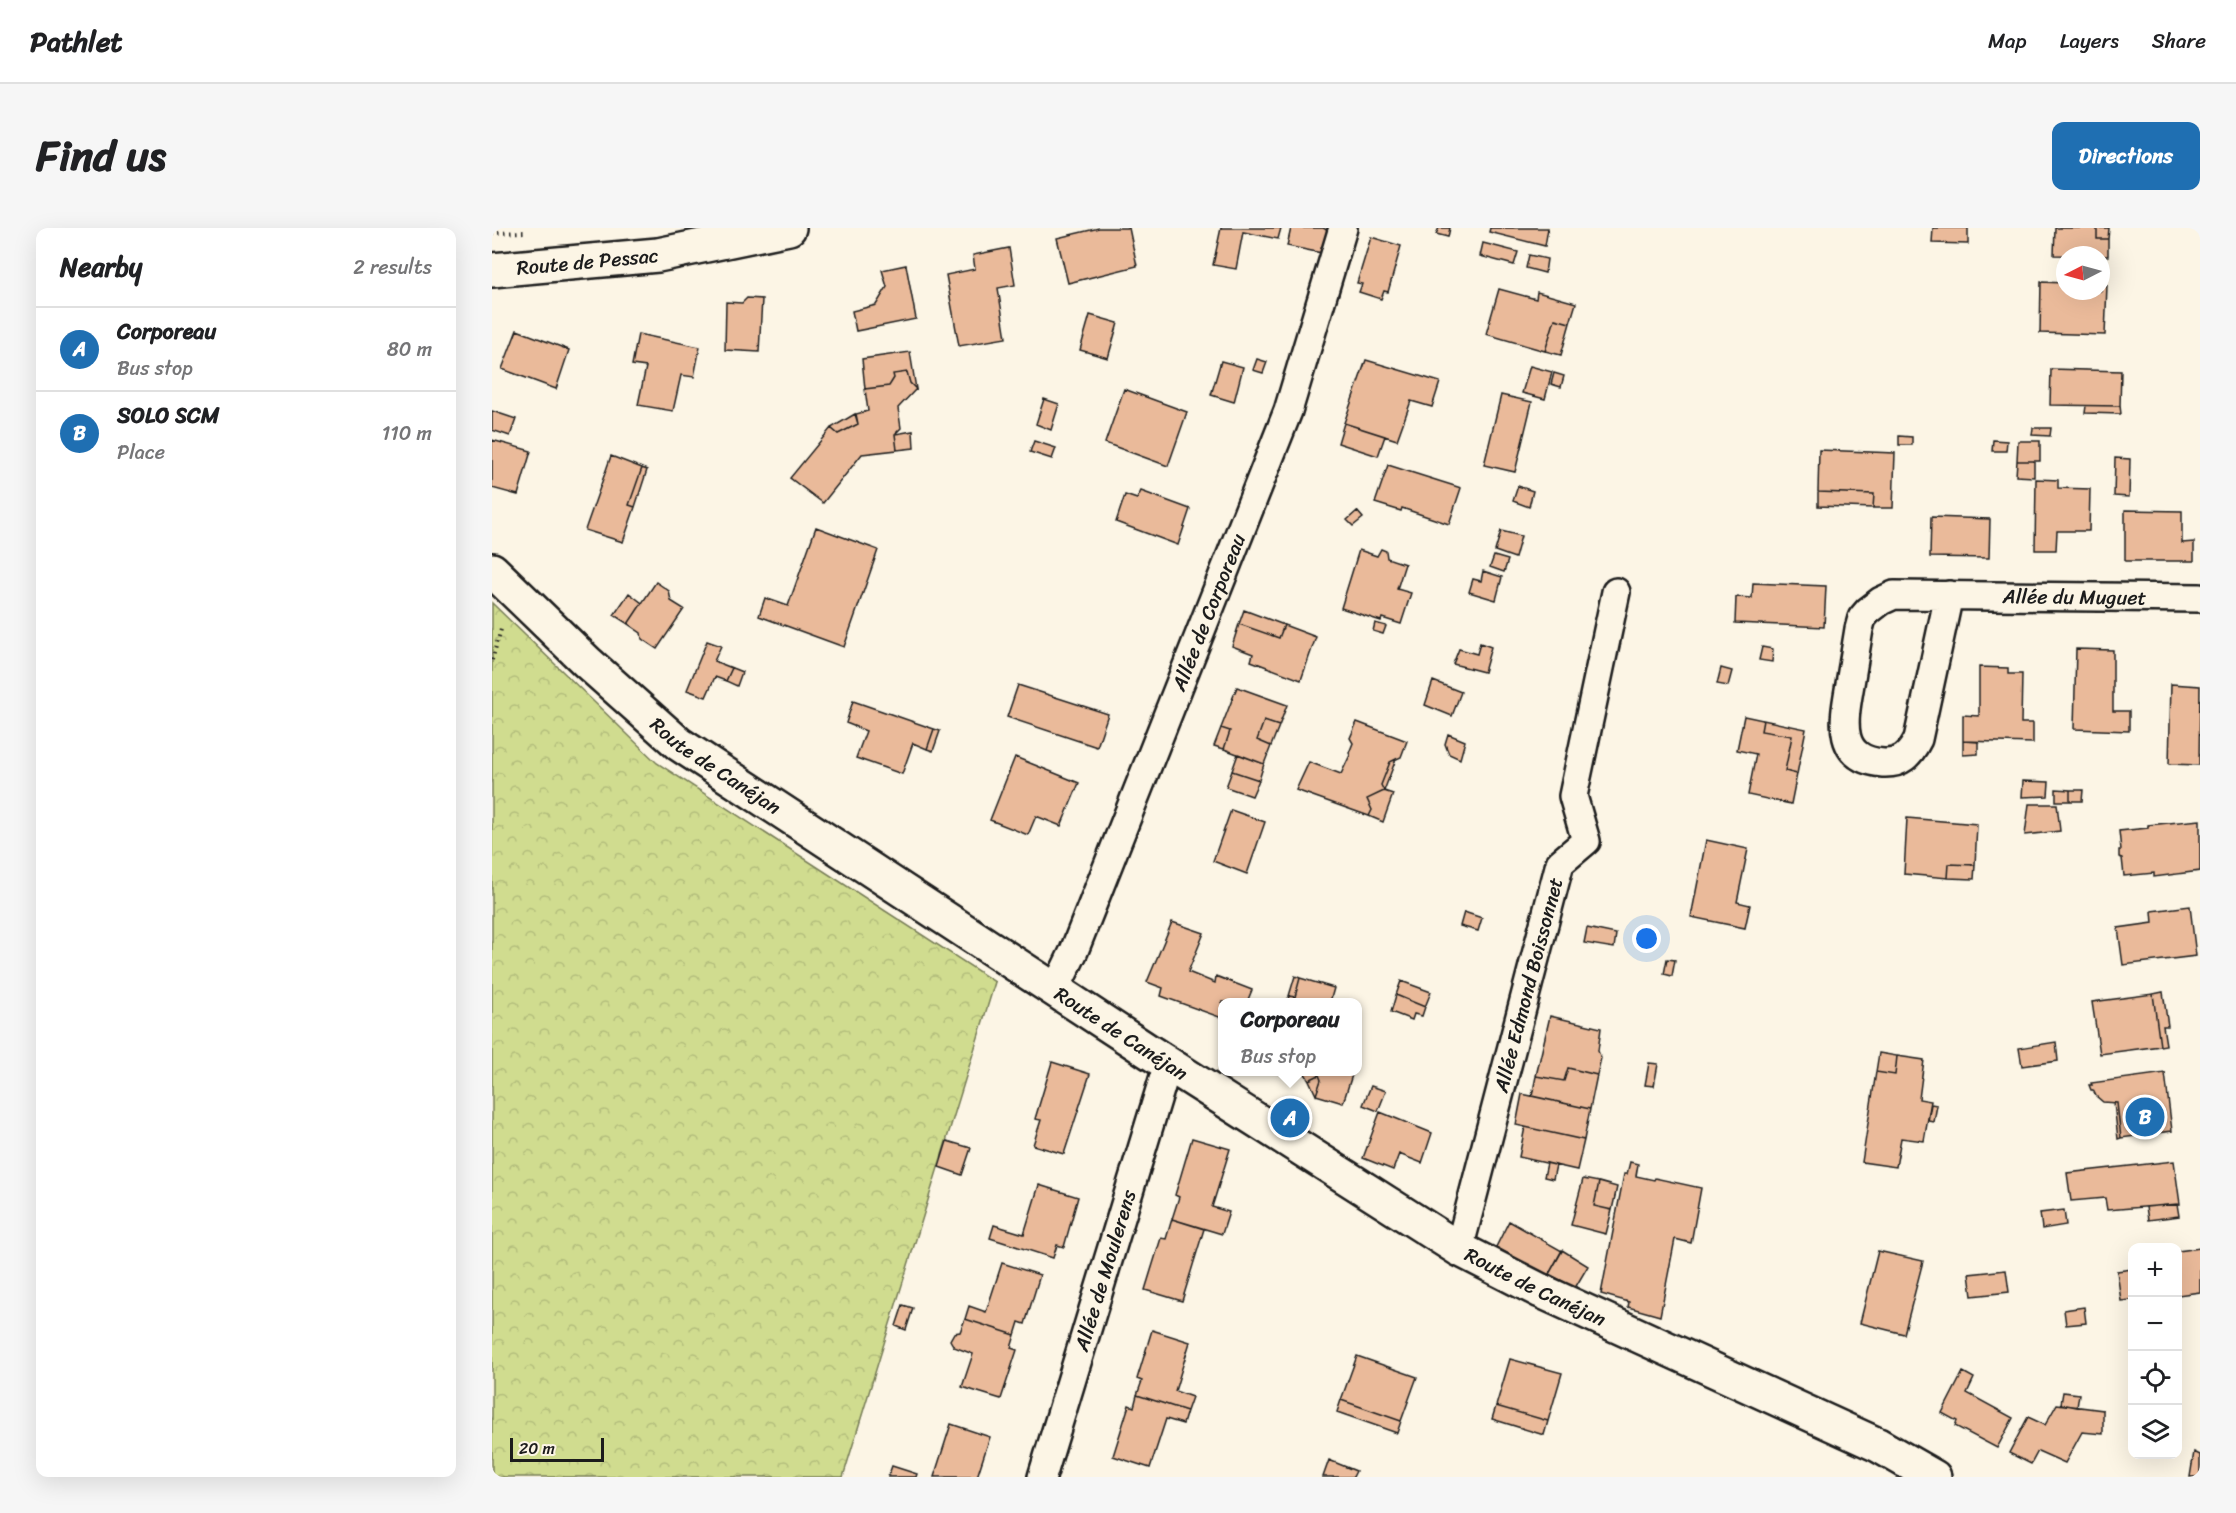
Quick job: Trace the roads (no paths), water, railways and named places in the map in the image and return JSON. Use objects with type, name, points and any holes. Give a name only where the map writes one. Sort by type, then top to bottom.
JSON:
[{"type":"street","name":"Route de Pessac","points":[[492,270],[658,255],[789,228]]},
{"type":"street","name":"Allée de Corporeau","points":[[1055,990],[1064,975],[1092,908],[1288,411],[1342,228]]},
{"type":"street","name":"Route de Canéjan","points":[[492,570],[587,662],[679,744],[1170,1065],[1459,1249],[1540,1291],[1878,1445],[1934,1477]]},
{"type":"street","name":"Allée Edmond Boissonnet","points":[[1459,1249],[1560,863],[1586,841],[1573,796],[1616,592]]},
{"type":"street","name":"Allée du Muguet","points":[[1949,595],[1918,739],[1912,751],[1904,760],[1891,764],[1873,762],[1858,755],[1847,741],[1844,724],[1862,618],[1881,601],[1894,596],[1949,595],[2200,598]]},
{"type":"street","name":"Allée de Moulerens","points":[[1042,1477],[1163,1080],[1170,1065]]},
{"type":"place","name":"SOLO SCM","points":[[2145,1117]]},
{"type":"place","name":"Corporeau","points":[[1290,1118]]}]
